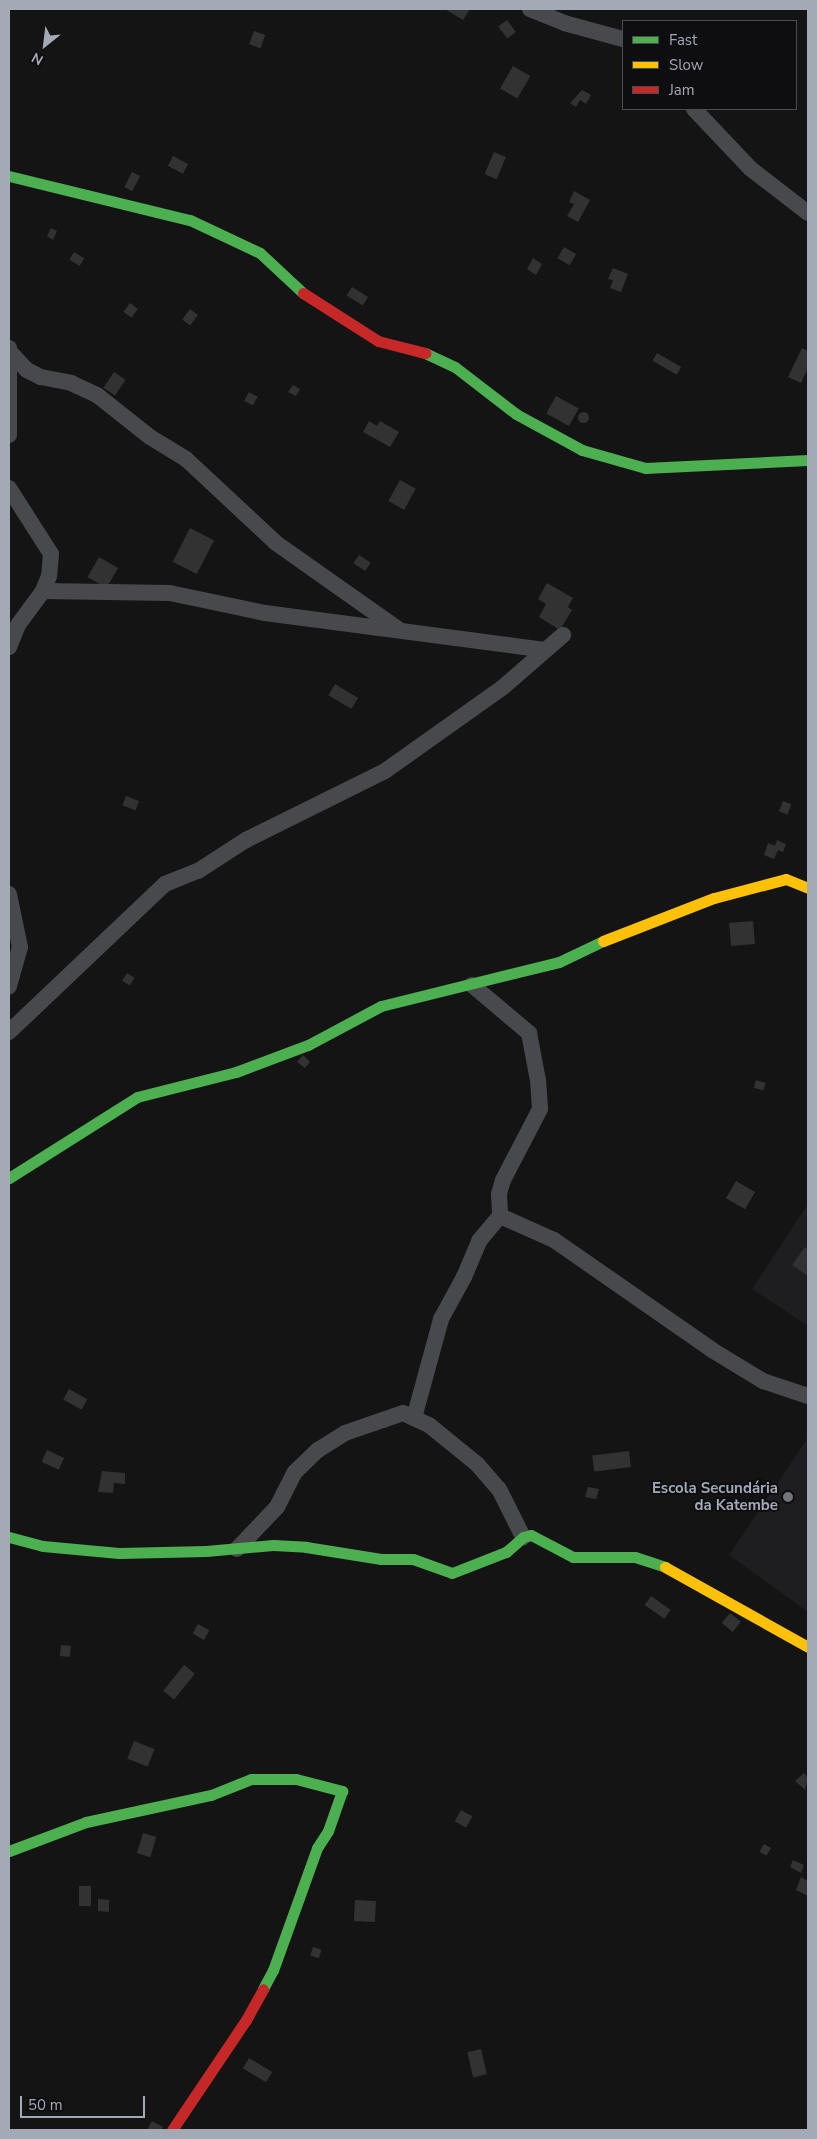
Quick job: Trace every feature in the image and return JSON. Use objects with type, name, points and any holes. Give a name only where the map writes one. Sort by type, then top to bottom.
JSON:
[{"type":"street","points":[[530,9],[564,23],[622,39]]},
{"type":"street","points":[[695,110],[751,169],[808,213]]},
{"type":"street","points":[[9,176],[190,220],[228,237],[260,253],[308,298],[348,323],[378,341],[434,356],[455,367],[516,414],[582,450],[645,468],[692,468],[808,460]]},
{"type":"street","points":[[9,349],[9,436]]},
{"type":"street","points":[[9,349],[27,370],[41,377],[71,383],[97,396],[150,437],[186,459],[276,544],[400,631]]},
{"type":"street","points":[[9,488],[51,554],[49,576],[42,591],[18,625],[9,647]]},
{"type":"street","points":[[42,591],[170,593],[265,613],[545,650]]},
{"type":"street","points":[[9,1032],[165,884],[198,871],[246,840],[385,771],[502,688],[563,635]]},
{"type":"street","points":[[9,1178],[137,1097],[236,1072],[308,1045],[382,1006],[559,962],[586,947],[714,898],[786,880],[808,888]]},
{"type":"street","points":[[9,894],[20,947],[9,986]]},
{"type":"street","points":[[414,1418],[441,1318],[464,1277],[479,1241],[500,1216],[499,1194],[503,1180],[540,1109],[538,1080],[529,1033],[472,985]]},
{"type":"street","points":[[500,1216],[554,1240],[712,1350],[763,1381],[808,1396]]},
{"type":"street","points":[[237,1549],[277,1507],[295,1472],[318,1450],[345,1433],[378,1419],[403,1413],[446,1437],[477,1464],[499,1489],[523,1537]]},
{"type":"street","points":[[9,1537],[43,1546],[119,1553],[237,1549],[273,1544],[306,1547],[381,1559],[413,1559],[452,1573],[506,1552],[523,1537],[531,1535],[573,1557],[635,1557],[676,1570],[808,1647]]},
{"type":"street","points":[[9,1851],[86,1822],[211,1795],[234,1782],[251,1779],[296,1779],[342,1791],[328,1831],[317,1848],[273,1970],[246,2020],[199,2086],[172,2130]]},
{"type":"shaded area","points":[[808,1204],[808,1326],[752,1289]]},
{"type":"shaded area","name":"Escola Secundária da Katembe","points":[[808,1439],[808,1612],[729,1555]]},
{"type":"building","points":[[445,9],[470,9],[463,20]]},
{"type":"building","points":[[507,20],[516,32],[507,39],[498,27]]},
{"type":"building","points":[[254,31],[265,35],[260,48],[249,44]]},
{"type":"building","points":[[513,66],[530,76],[517,99],[500,89]]},
{"type":"building","points":[[582,90],[591,95],[586,104],[580,100],[576,107],[570,103]]},
{"type":"building","points":[[494,152],[506,157],[497,179],[485,174]]},
{"type":"building","points":[[173,156],[188,164],[183,174],[168,166]]},
{"type":"building","points":[[132,172],[140,176],[132,191],[124,187]]},
{"type":"building","points":[[574,191],[590,200],[578,222],[567,216],[574,204],[569,202]]},
{"type":"building","points":[[51,228],[57,231],[53,240],[47,236]]},
{"type":"building","points":[[564,247],[576,254],[570,265],[558,258]]},
{"type":"building","points":[[74,252],[84,258],[80,266],[69,260]]},
{"type":"building","points":[[533,258],[542,264],[536,275],[527,269]]},
{"type":"building","points":[[613,268],[628,274],[621,292],[610,288],[613,280],[608,279]]},
{"type":"building","points":[[352,287],[368,297],[363,306],[347,295]]},
{"type":"building","points":[[130,303],[138,309],[131,318],[123,312]]},
{"type":"building","points":[[190,309],[198,315],[190,325],[182,319]]},
{"type":"building","points":[[802,348],[808,351],[808,368],[801,383],[788,377]]},
{"type":"building","points":[[657,353],[681,367],[677,375],[652,361]]},
{"type":"building","points":[[114,372],[126,380],[115,396],[103,388]]},
{"type":"building","points":[[293,385],[300,389],[296,396],[288,392]]},
{"type":"building","points":[[249,392],[258,397],[253,406],[244,401]]},
{"type":"building","points":[[556,396],[579,409],[569,426],[546,413]]},
{"type":"building","points":[[581,412],[585,412],[588,417],[587,421],[581,422],[578,419],[578,415]]},
{"type":"building","points":[[369,421],[377,426],[380,421],[399,432],[390,447],[363,432]]},
{"type":"building","points":[[400,480],[416,489],[404,510],[388,501]]},
{"type":"building","points":[[190,528],[214,540],[197,574],[173,562]]},
{"type":"building","points":[[359,555],[371,563],[365,571],[353,563]]},
{"type":"building","points":[[99,557],[118,568],[107,588],[88,577]]},
{"type":"building","points":[[547,583],[573,598],[568,607],[572,610],[560,630],[539,617],[546,604],[538,599]]},
{"type":"building","points":[[335,684],[358,698],[351,709],[328,695]]},
{"type":"building","points":[[126,796],[139,801],[135,810],[122,805]]},
{"type":"building","points":[[783,801],[791,804],[787,814],[779,811]]},
{"type":"building","points":[[777,840],[786,844],[783,852],[778,850],[774,859],[764,855],[768,843],[775,846]]},
{"type":"building","points":[[753,921],[755,944],[731,946],[729,923]]},
{"type":"building","points":[[127,973],[135,978],[130,985],[122,981]]},
{"type":"building","points":[[303,1055],[310,1062],[305,1068],[297,1062]]},
{"type":"building","points":[[756,1080],[766,1083],[763,1091],[754,1088]]},
{"type":"building","points":[[736,1181],[755,1192],[745,1209],[726,1198]]},
{"type":"building","points":[[805,1247],[808,1249],[808,1276],[792,1265]]},
{"type":"building","points":[[69,1389],[87,1399],[82,1410],[63,1399]]},
{"type":"building","points":[[47,1450],[64,1458],[59,1470],[42,1462]]},
{"type":"building","points":[[629,1451],[631,1467],[594,1471],[592,1456]]},
{"type":"building","points":[[102,1471],[125,1473],[125,1484],[114,1483],[113,1493],[98,1492]]},
{"type":"building","points":[[588,1487],[599,1489],[596,1499],[585,1497]]},
{"type":"building","points":[[651,1596],[671,1610],[664,1619],[645,1605]]},
{"type":"building","points":[[730,1613],[741,1622],[733,1632],[722,1623]]},
{"type":"building","points":[[198,1624],[209,1630],[204,1640],[193,1634]]},
{"type":"building","points":[[61,1645],[71,1646],[70,1657],[60,1656]]},
{"type":"building","points":[[184,1665],[195,1674],[174,1699],[163,1691]]},
{"type":"building","points":[[134,1741],[155,1749],[148,1767],[127,1759]]},
{"type":"building","points":[[804,1773],[808,1778],[805,1790],[795,1781]]},
{"type":"building","points":[[461,1810],[472,1816],[466,1828],[455,1821]]},
{"type":"building","points":[[143,1833],[156,1837],[150,1857],[137,1853]]},
{"type":"building","points":[[764,1844],[771,1848],[766,1856],[760,1852]]},
{"type":"building","points":[[793,1860],[804,1865],[801,1873],[790,1867]]},
{"type":"building","points":[[801,1877],[808,1881],[808,1896],[796,1890]]},
{"type":"building","points":[[79,1886],[91,1886],[91,1906],[79,1906]]},
{"type":"building","points":[[98,1899],[109,1900],[109,1912],[98,1911]]},
{"type":"building","points":[[355,1900],[376,1901],[375,1922],[354,1921]]},
{"type":"building","points":[[313,1947],[322,1950],[319,1958],[310,1956]]},
{"type":"building","points":[[481,2049],[487,2074],[473,2077],[467,2052]]},
{"type":"building","points":[[249,2058],[272,2072],[266,2082],[243,2068]]},
{"type":"building","points":[[152,2121],[163,2127],[161,2130],[147,2130]]},
{"type":"traffic: fast","points":[[9,176],[190,220],[260,253],[303,293]]},
{"type":"traffic: fast","points":[[425,353],[455,367],[516,414],[582,450],[645,468],[808,460]]},
{"type":"traffic: fast","points":[[9,1178],[137,1097],[236,1072],[308,1045],[381,1006],[559,962],[603,941]]},
{"type":"traffic: fast","points":[[9,1537],[43,1546],[119,1553],[206,1551],[273,1545],[306,1547],[381,1559],[413,1559],[452,1573],[506,1552],[523,1537],[531,1535],[573,1557],[635,1557],[665,1567]]},
{"type":"traffic: fast","points":[[9,1851],[86,1822],[211,1795],[251,1779],[296,1779],[342,1791],[328,1831],[317,1848],[273,1970],[263,1989]]},
{"type":"traffic: slow","points":[[603,941],[714,898],[786,879],[808,888]]},
{"type":"traffic: slow","points":[[665,1567],[808,1647]]},
{"type":"traffic: jam","points":[[303,293],[378,341],[425,353]]},
{"type":"traffic: jam","points":[[172,2130],[246,2020],[263,1989]]},
{"type":"place","name":"Escola Secundária da Katembe","points":[[788,1497]]}]
